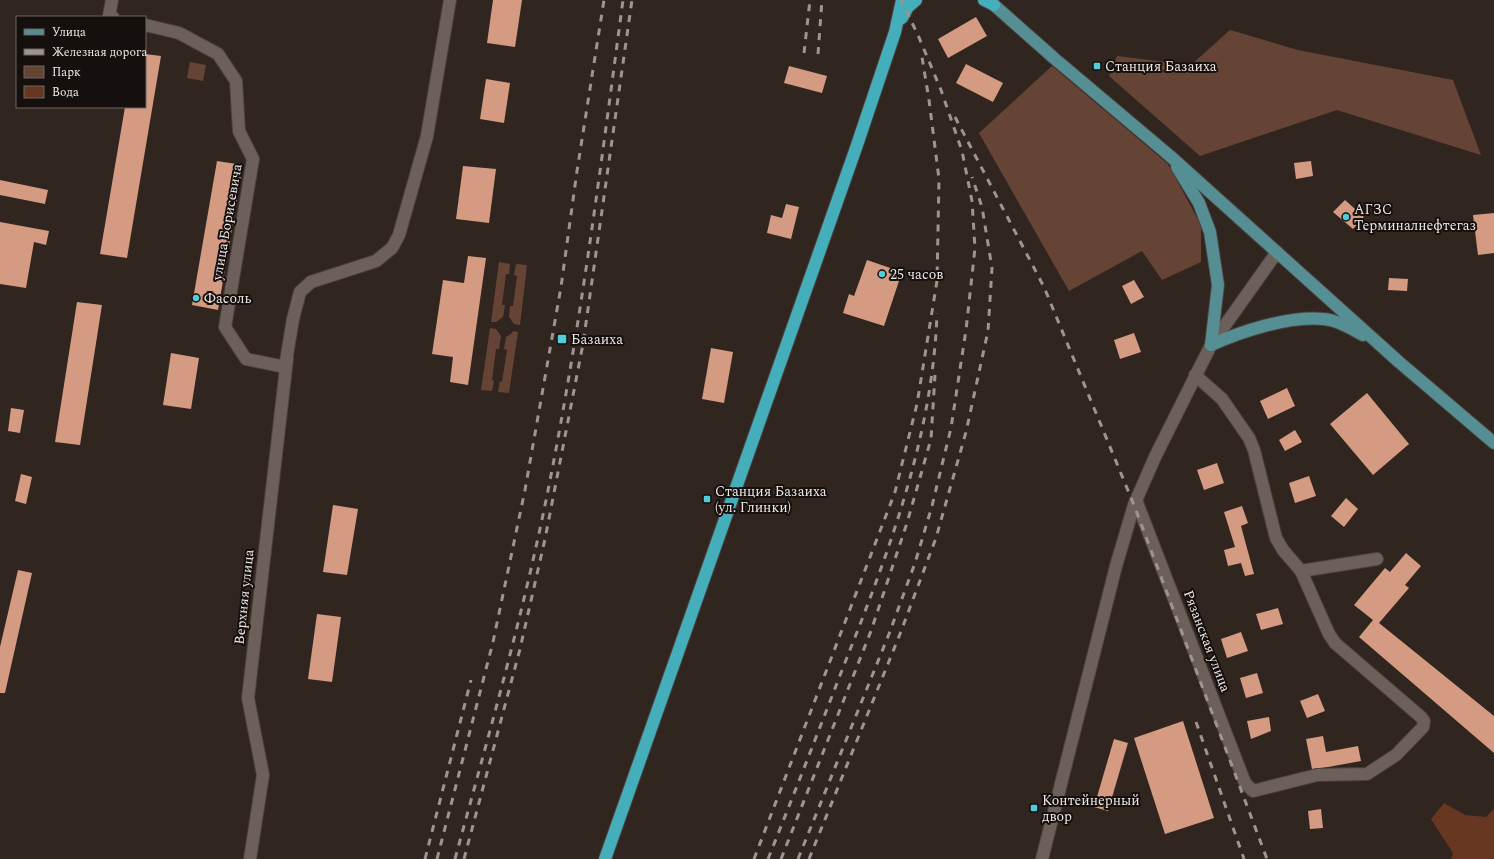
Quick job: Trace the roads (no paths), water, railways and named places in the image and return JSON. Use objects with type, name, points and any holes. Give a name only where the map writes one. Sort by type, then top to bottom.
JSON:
[{"type":"highway","points":[[605,859],[773,384],[895,32],[902,0]]},
{"type":"highway","points":[[895,32],[908,7],[916,0]]},
{"type":"main road","points":[[989,1],[1170,156],[1379,343],[1494,443]]},
{"type":"main road","points":[[1170,156],[1199,204],[1210,232],[1218,285],[1212,345]]},
{"type":"main road","points":[[1212,345],[1231,336],[1251,330],[1296,320],[1324,319],[1343,325],[1379,343]]},
{"type":"street","points":[[111,16],[112,0]]},
{"type":"street","points":[[285,367],[293,319],[300,292],[311,282],[376,261],[392,248],[399,235],[427,136],[450,0]]},
{"type":"street","name":"улица Борисевича","points":[[146,25],[179,33],[218,54],[236,81],[239,131],[253,159],[225,327],[246,360],[285,367]]},
{"type":"street","points":[[1042,859],[1116,566],[1136,500],[1195,375],[1212,345],[1277,252]]},
{"type":"street","name":"Верхняя улица","points":[[250,859],[263,774],[248,698],[285,367]]},
{"type":"street","points":[[1195,375],[1222,399],[1249,438],[1254,450],[1276,538],[1283,550],[1301,571],[1377,559]]},
{"type":"street","name":"Рязанская улица","points":[[1136,500],[1245,783],[1253,791],[1317,776],[1367,774],[1396,755],[1423,726],[1424,721],[1421,717],[1335,643],[1329,634],[1301,571]]},
{"type":"water","points":[[1444,803],[1465,815],[1486,817],[1494,809],[1494,859],[1451,859],[1453,853],[1431,819]]},
{"type":"railway","points":[[437,859],[493,642],[525,490],[561,287],[577,171],[604,0]]},
{"type":"railway","points":[[455,859],[520,617],[552,470],[582,295],[623,0]]},
{"type":"railway","points":[[464,859],[520,649],[545,539],[583,344],[632,0]]},
{"type":"railway","points":[[804,53],[810,0]]},
{"type":"railway","points":[[818,54],[822,0]]},
{"type":"railway","points":[[798,859],[889,634],[915,563],[932,506],[951,428],[966,330],[975,248],[972,201],[962,151],[941,90],[918,35],[901,0]]},
{"type":"railway","points":[[754,859],[895,492],[917,404],[937,281],[939,179],[921,51]]},
{"type":"railway","points":[[955,117],[1044,287],[1134,505],[1267,859]]},
{"type":"railway","points":[[809,859],[900,634],[936,538],[966,432],[988,331],[992,268],[982,207],[972,177]]},
{"type":"railway","points":[[768,859],[861,622],[906,492],[918,448],[927,404],[934,359],[937,313]]},
{"type":"railway","points":[[781,859],[871,631],[907,523],[931,439],[935,375]]},
{"type":"railway","points":[[425,859],[471,680]]},
{"type":"railway","points":[[1196,722],[1244,859]]},
{"type":"place","name":"Станция Базаиха","points":[[1097,66]]},
{"type":"place","name":"АГЗС Терминалнефтегаз","points":[[1346,217]]},
{"type":"place","name":"25 часов","points":[[882,274]]},
{"type":"place","name":"Фасоль","points":[[196,298]]},
{"type":"place","name":"Базаиха","points":[[562,339]]},
{"type":"place","name":"Станция Базаиха (ул. Глинки)","points":[[707,499]]},
{"type":"place","name":"Контейнерный двор","points":[[1034,808]]}]
